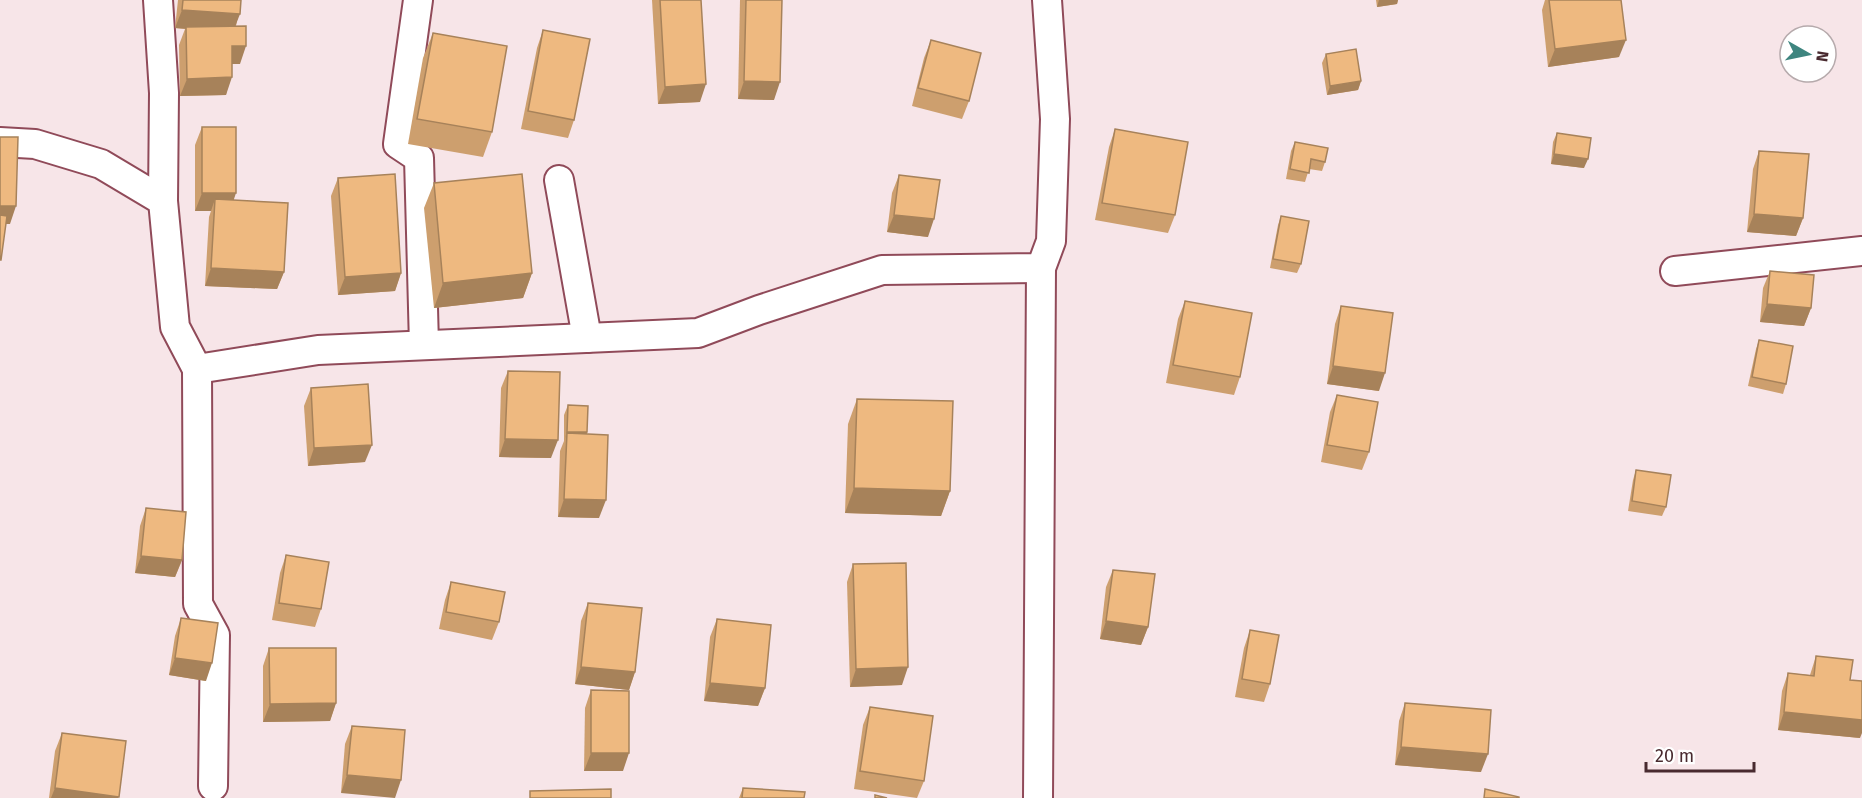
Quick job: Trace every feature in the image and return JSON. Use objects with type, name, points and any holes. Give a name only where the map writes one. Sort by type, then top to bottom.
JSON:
[{"type":"street","points":[[158,0],[164,93],[163,201],[175,327],[197,369],[198,604],[215,635],[213,786]]},
{"type":"street","points":[[418,0],[398,144],[419,158],[424,345]]},
{"type":"street","points":[[1038,798],[1041,268],[1052,240],[1055,119],[1047,0]]},
{"type":"street","points":[[0,142],[35,144],[101,164],[163,201]]},
{"type":"street","points":[[559,180],[587,338]]},
{"type":"street","points":[[1675,272],[1862,251]]},
{"type":"street","points":[[197,369],[318,350],[698,333],[759,310],[882,270],[1041,268]]},
{"type":"building","points":[[183,0],[241,0],[240,14],[182,10]]},
{"type":"building","points":[[660,0],[701,0],[706,84],[665,87]]},
{"type":"building","points":[[746,0],[782,0],[780,82],[744,81]]},
{"type":"building","points":[[1549,0],[1621,0],[1626,40],[1555,49]]},
{"type":"building","points":[[246,26],[246,46],[232,46],[232,77],[187,79],[186,27]]},
{"type":"building","points":[[543,30],[590,39],[574,120],[528,111]]},
{"type":"building","points":[[433,33],[507,46],[492,132],[417,119]]},
{"type":"building","points":[[931,40],[981,53],[969,101],[918,88]]},
{"type":"building","points":[[1356,49],[1361,81],[1330,86],[1326,54]]},
{"type":"building","points":[[202,127],[236,127],[236,193],[202,193]]},
{"type":"building","points":[[1115,129],[1188,142],[1175,215],[1102,203]]},
{"type":"building","points":[[1557,133],[1591,138],[1588,159],[1554,154]]},
{"type":"building","points":[[0,137],[18,137],[16,206],[0,206]]},
{"type":"building","points":[[1295,142],[1328,148],[1325,162],[1311,159],[1309,173],[1290,169]]},
{"type":"building","points":[[1759,151],[1809,154],[1803,218],[1754,214]]},
{"type":"building","points":[[395,174],[401,273],[345,277],[338,178]]},
{"type":"building","points":[[522,174],[532,273],[443,283],[434,183]]},
{"type":"building","points":[[899,175],[940,180],[934,219],[894,215]]},
{"type":"building","points":[[215,199],[288,203],[284,272],[211,268]]},
{"type":"building","points":[[0,215],[7,216],[1,260],[0,260]]},
{"type":"building","points":[[1281,216],[1309,221],[1301,264],[1273,259]]},
{"type":"building","points":[[1770,271],[1814,275],[1811,308],[1767,304]]},
{"type":"building","points":[[1185,301],[1252,313],[1240,377],[1173,365]]},
{"type":"building","points":[[1341,306],[1393,313],[1385,373],[1333,366]]},
{"type":"building","points":[[1759,340],[1793,346],[1786,384],[1752,377]]},
{"type":"building","points":[[508,371],[560,372],[558,440],[505,439]]},
{"type":"building","points":[[368,384],[372,445],[314,448],[311,388]]},
{"type":"building","points":[[1337,395],[1378,402],[1369,452],[1327,445]]},
{"type":"building","points":[[857,399],[953,401],[950,491],[854,488]]},
{"type":"building","points":[[568,405],[588,406],[587,432],[567,432]]},
{"type":"building","points":[[567,433],[608,435],[606,500],[564,499]]},
{"type":"building","points":[[1636,470],[1671,475],[1666,507],[1632,501]]},
{"type":"building","points":[[146,508],[186,512],[182,560],[141,556]]},
{"type":"building","points":[[286,555],[329,562],[321,609],[279,603]]},
{"type":"building","points":[[906,563],[908,667],[856,669],[853,564]]},
{"type":"building","points":[[1113,570],[1155,574],[1148,627],[1106,621]]},
{"type":"building","points":[[451,582],[505,592],[499,622],[446,612]]},
{"type":"building","points":[[588,603],[642,608],[635,672],[581,667]]},
{"type":"building","points":[[181,618],[218,623],[212,663],[175,658]]},
{"type":"building","points":[[717,619],[771,625],[765,688],[710,683]]},
{"type":"building","points":[[1250,630],[1279,635],[1270,684],[1242,679]]},
{"type":"building","points":[[269,648],[336,648],[336,703],[270,704]]},
{"type":"building","points":[[1816,656],[1853,660],[1850,680],[1862,681],[1862,720],[1784,712],[1788,673],[1814,676]]},
{"type":"building","points":[[591,690],[629,691],[629,753],[591,753]]},
{"type":"building","points":[[1405,703],[1491,710],[1488,754],[1401,747]]},
{"type":"building","points":[[870,707],[933,716],[924,781],[860,771]]},
{"type":"building","points":[[352,726],[405,730],[401,780],[347,775]]},
{"type":"building","points":[[62,733],[126,741],[119,797],[55,788]]},
{"type":"building","points":[[743,788],[805,792],[804,798],[742,798]]},
{"type":"building","points":[[611,789],[611,798],[530,798],[530,791]]},
{"type":"building","points":[[1485,789],[1519,797],[1519,798],[1484,798]]}]
